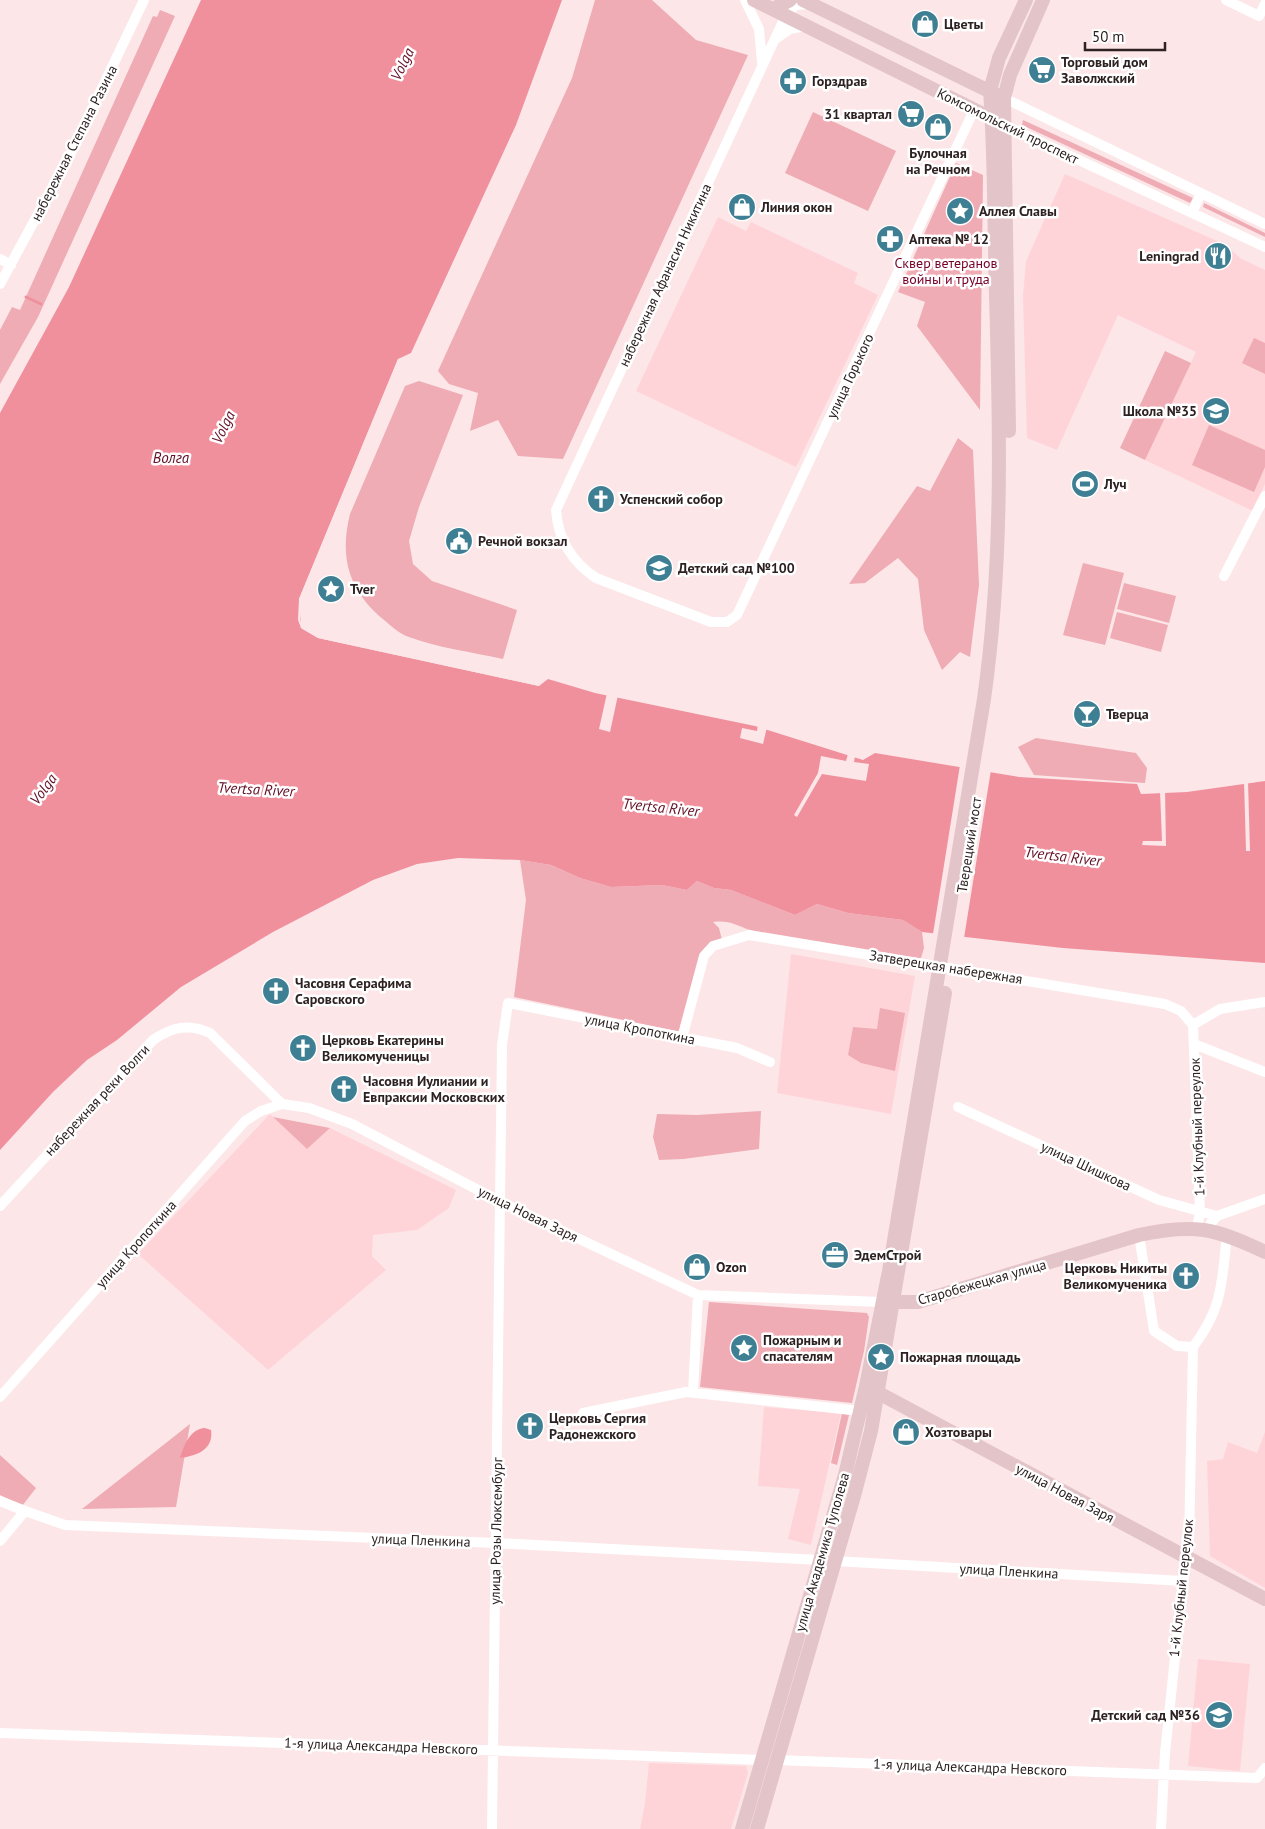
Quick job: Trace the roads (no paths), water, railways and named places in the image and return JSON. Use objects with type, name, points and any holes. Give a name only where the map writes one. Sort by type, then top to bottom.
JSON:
[{"type":"main road","name":"Комсомольский проспект","points":[[754,0],[998,122]]},
{"type":"main road","points":[[779,12],[790,0]]},
{"type":"main road","points":[[998,122],[990,91],[999,58],[1026,0]]},
{"type":"main road","points":[[998,122],[1010,74],[1043,0]]},
{"type":"main road","name":"Комсомольский проспект","points":[[807,2],[1004,98]]},
{"type":"main road","name":"Тверецкий мост","points":[[894,1272],[997,670],[1007,566],[1005,415],[1007,169],[998,122]]},
{"type":"main road","points":[[1202,1228],[1227,1234],[1265,1252]]},
{"type":"main road","name":"Старобежецкая улица","points":[[888,1302],[918,1302],[1139,1235],[1174,1229],[1202,1228]]},
{"type":"main road","name":"улица Академика Туполева","points":[[757,1829],[872,1426],[872,1389],[894,1272]]},
{"type":"main road","name":"улица Академика Туполева","points":[[742,1829],[845,1475],[860,1411],[872,1389]]},
{"type":"main road","name":"улица Новая Заря","points":[[872,1389],[1265,1599]]},
{"type":"main road","points":[[860,1411],[868,1416],[872,1426]]},
{"type":"main road","points":[[762,1760],[770,1767],[771,1778]]},
{"type":"street","name":"набережная Степана Разина","points":[[0,284],[70,155],[144,0]]},
{"type":"street","points":[[745,0],[759,28],[762,49],[761,65]]},
{"type":"street","points":[[1226,0],[1259,16],[1265,4]]},
{"type":"street","points":[[779,12],[807,2]]},
{"type":"street","name":"набережная Афанасия Никитина","points":[[712,622],[602,581],[590,574],[568,549],[560,530],[556,510],[774,40],[779,12]]},
{"type":"street","points":[[774,40],[787,30],[806,26]]},
{"type":"street","name":"Комсомольский проспект","points":[[1004,98],[1265,224]]},
{"type":"street","name":"улица Горького","points":[[712,622],[727,622],[735,618],[740,610],[974,110]]},
{"type":"street","name":"Комсомольский проспект","points":[[998,122],[1265,247]]},
{"type":"street","points":[[1192,213],[1201,193]]},
{"type":"street","points":[[0,259],[11,265]]},
{"type":"street","points":[[1224,576],[1265,496]]},
{"type":"street","name":"Затверецкая набережная","points":[[682,1038],[704,956],[713,946],[749,935],[1166,1004],[1182,1011],[1193,1025]]},
{"type":"street","points":[[1193,1025],[1220,1009],[1265,1002]]},
{"type":"street","name":"улица Кропоткина","points":[[508,1003],[737,1048],[770,1062]]},
{"type":"street","name":"улица Розы Люксембург","points":[[492,1829],[502,1045],[508,1003]]},
{"type":"street","name":"1-й Клубный переулок","points":[[1193,1025],[1202,1228]]},
{"type":"street","name":"набережная реки Волги","points":[[0,1206],[153,1040],[165,1032],[179,1027],[195,1027],[210,1033],[282,1104]]},
{"type":"street","points":[[1194,1044],[1265,1072]]},
{"type":"street","name":"улица Кропоткина","points":[[0,1397],[246,1121],[261,1111],[282,1104]]},
{"type":"street","name":"улица Новая Заря","points":[[282,1104],[308,1108],[352,1124],[501,1202],[698,1295],[888,1302]]},
{"type":"street","name":"улица Шишкова","points":[[958,1107],[1159,1200],[1200,1213],[1217,1216]]},
{"type":"street","points":[[1202,1228],[1217,1216],[1265,1199]]},
{"type":"street","points":[[500,1233],[508,1219],[519,1210]]},
{"type":"street","points":[[1139,1235],[1154,1331],[1177,1346],[1193,1347],[1208,1326],[1218,1304],[1227,1234]]},
{"type":"street","points":[[693,1392],[698,1295]]},
{"type":"street","name":"1-й Клубный переулок","points":[[1161,1829],[1163,1774],[1182,1581],[1186,1558],[1193,1347]]},
{"type":"street","points":[[583,1414],[693,1392],[860,1411]]},
{"type":"street","name":"улица Пленкина","points":[[0,1501],[65,1525],[496,1543],[820,1560]]},
{"type":"street","points":[[0,1541],[25,1511]]},
{"type":"street","name":"улица Пленкина","points":[[835,1561],[1182,1581]]},
{"type":"street","name":"1-я улица Александра Невского","points":[[0,1732],[762,1760]]},
{"type":"street","name":"1-я улица Александра Невского","points":[[776,1760],[1257,1778],[1265,1768]]},
{"type":"water","points":[[201,0],[562,0],[516,125],[411,353],[398,359],[299,599],[301,628],[318,638],[539,686],[548,679],[595,693],[755,726],[863,760],[875,753],[1019,777],[1137,784],[1141,794],[1187,792],[1265,781],[1265,963],[1063,948],[922,932],[903,920],[848,913],[817,904],[795,915],[731,890],[714,888],[697,881],[687,890],[662,885],[611,887],[580,878],[551,865],[520,860],[458,858],[417,864],[373,880],[273,932],[181,987],[117,1040],[87,1060],[53,1092],[0,1150],[0,413],[69,287]]},
{"type":"water","points":[[205,1428],[211,1430],[210,1443],[207,1447],[198,1454],[180,1458],[186,1443],[195,1431]]},
{"type":"waterway","points":[[26,297],[41,304]]},
{"type":"place","name":"Цветы","points":[[925,24]]},
{"type":"place","name":"Торговый дом Заволжский","points":[[1042,70]]},
{"type":"place","name":"Горздрав","points":[[793,81]]},
{"type":"place","name":"31 квартал","points":[[911,114]]},
{"type":"place","name":"Булочная на Речном","points":[[938,127]]},
{"type":"place","name":"Линия окон","points":[[742,207]]},
{"type":"place","name":"Аллея Славы","points":[[960,211]]},
{"type":"place","name":"Аптека № 12","points":[[890,239]]},
{"type":"place","name":"Leningrad","points":[[1218,256]]},
{"type":"place","name":"Школа №35","points":[[1216,411]]},
{"type":"place","name":"Луч","points":[[1085,484]]},
{"type":"place","name":"Успенский собор","points":[[601,499]]},
{"type":"place","name":"Речной вокзал","points":[[459,541]]},
{"type":"place","name":"Детский сад №100","points":[[659,568]]},
{"type":"place","name":"Tver","points":[[331,589]]},
{"type":"place","name":"Тверца","points":[[1087,714]]},
{"type":"place","name":"Часовня Серафима Саровского","points":[[276,991]]},
{"type":"place","name":"Церковь Екатерины Великомученицы","points":[[303,1048]]},
{"type":"place","name":"Часовня Иулиании и Евпраксии Московских","points":[[344,1089]]},
{"type":"place","name":"ЭдемСтрой","points":[[835,1255]]},
{"type":"place","name":"Ozon","points":[[697,1267]]},
{"type":"place","name":"Церковь Никиты Великомученика","points":[[1186,1276]]},
{"type":"place","name":"Пожарным и спасателям","points":[[744,1348]]},
{"type":"place","name":"Пожарная площадь","points":[[881,1357]]},
{"type":"place","name":"Церковь Сергия Радонежского","points":[[530,1426]]},
{"type":"place","name":"Хозтовары","points":[[906,1432]]},
{"type":"place","name":"Детский сад №36","points":[[1219,1715]]},
{"type":"water label","name":"Volga","points":[[402,64]]},
{"type":"water label","name":"Volga","points":[[223,427]]},
{"type":"water label","name":"Волга","points":[[171,457]]},
{"type":"water label","name":"Volga","points":[[43,789]]},
{"type":"water label","name":"Tvertsa River","points":[[256,789]]},
{"type":"water label","name":"Tvertsa River","points":[[661,807]]},
{"type":"water label","name":"Tvertsa River","points":[[1063,856]]},
{"type":"park label","name":"Сквер ветеранов войны и труда","points":[[946,272]]}]
